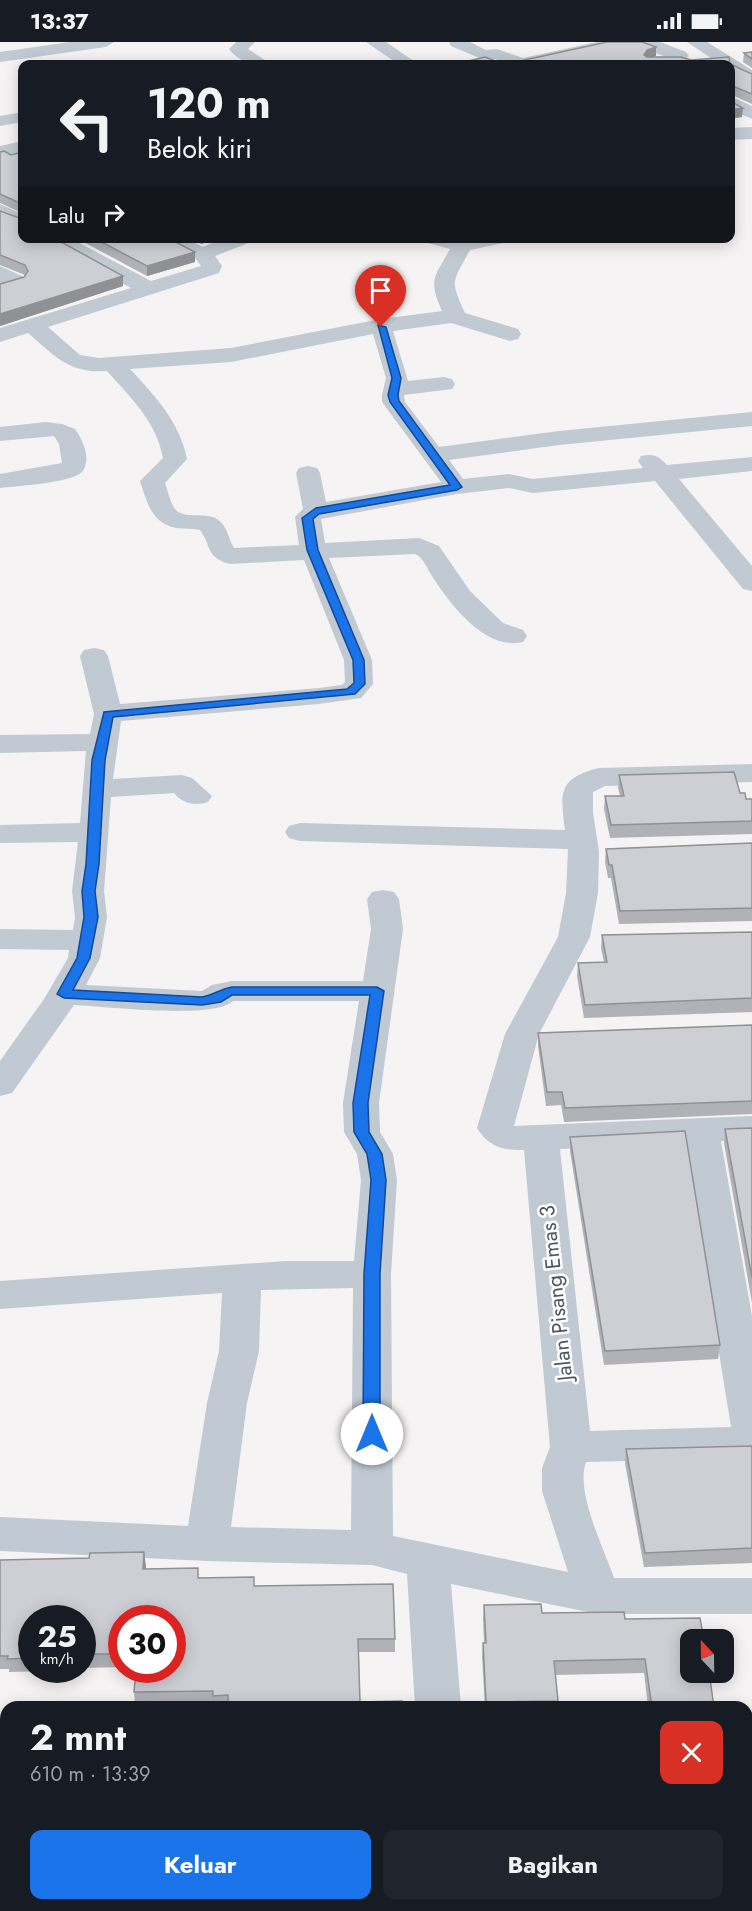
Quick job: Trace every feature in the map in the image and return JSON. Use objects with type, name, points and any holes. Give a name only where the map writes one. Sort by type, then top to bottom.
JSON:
[{"type":"street","points":[[0,46],[25,48],[106,42]]},
{"type":"street","points":[[247,42],[237,49],[253,60]]},
{"type":"street","points":[[374,42],[403,60]]},
{"type":"street","points":[[457,42],[484,55],[496,54],[508,59]]},
{"type":"street","points":[[539,60],[620,42]]},
{"type":"street","points":[[645,42],[680,56],[676,60]]},
{"type":"street","points":[[695,42],[725,60]]},
{"type":"street","points":[[0,57],[25,48]]},
{"type":"street","points":[[25,48],[39,60]]},
{"type":"street","points":[[503,60],[508,59]]},
{"type":"street","points":[[735,66],[752,76]]},
{"type":"street","points":[[735,104],[752,114]]},
{"type":"street","points":[[0,121],[18,118]]},
{"type":"street","points":[[735,134],[752,133]]},
{"type":"street","points":[[0,210],[18,220]]},
{"type":"street","points":[[64,243],[149,289]]},
{"type":"street","points":[[0,335],[212,269],[202,254],[178,243]]},
{"type":"street","points":[[202,254],[231,243]]},
{"type":"street","points":[[450,243],[462,246]]},
{"type":"street","points":[[452,316],[454,313],[443,281],[462,246],[469,243]]},
{"type":"street","points":[[0,272],[17,281],[0,287]]},
{"type":"street","points":[[32,325],[73,360],[99,365],[231,355],[452,316],[510,334]]},
{"type":"street","points":[[381,327],[397,378],[393,395],[398,408],[457,487]]},
{"type":"street","points":[[113,364],[162,420],[172,441],[175,459],[152,481],[165,512],[170,518],[208,525],[213,529],[221,551],[230,556],[419,546],[430,551],[443,574],[461,597],[493,629],[513,636]]},
{"type":"street","points":[[395,389],[444,384]]},
{"type":"street","points":[[432,455],[559,438],[752,419]]},
{"type":"street","points":[[0,434],[48,429],[62,430],[68,436],[75,462],[72,468],[66,471],[0,481]]},
{"type":"street","points":[[624,433],[752,583]]},
{"type":"street","points":[[0,744],[351,692],[359,684],[358,660],[313,550],[308,518],[316,512],[509,480],[533,486],[549,485],[752,464]]},
{"type":"street","points":[[309,473],[316,512]]},
{"type":"street","points":[[2,1076],[37,1036],[84,958],[91,917],[88,891],[95,832],[99,760],[106,728],[94,656]]},
{"type":"street","points":[[751,775],[599,777],[578,788],[578,813],[592,847],[574,937],[522,1034],[495,1128],[499,1133],[511,1139],[752,1128]]},
{"type":"street","points":[[97,789],[182,784],[197,796]]},
{"type":"street","points":[[0,834],[95,832]]},
{"type":"street","points":[[300,832],[592,847]]},
{"type":"street","points":[[372,1548],[372,1274],[379,1180],[375,1154],[362,1132],[361,1103],[387,929],[382,898]]},
{"type":"street","points":[[574,937],[609,936]]},
{"type":"street","points":[[0,939],[87,940]]},
{"type":"street","points":[[64,994],[202,1001],[216,999],[224,992],[232,991],[377,991]]},
{"type":"street","points":[[522,1034],[557,1032]]},
{"type":"street","points":[[701,1131],[752,1430]]},
{"type":"street","name":"Jalan Pisang Emas 3","points":[[541,1139],[572,1447]]},
{"type":"street","points":[[0,1295],[242,1278],[372,1274]]},
{"type":"street","points":[[207,1544],[227,1403],[239,1351],[242,1278]]},
{"type":"street","points":[[598,1596],[563,1491],[563,1468],[572,1447],[752,1442]]},
{"type":"street","points":[[0,1534],[207,1544],[372,1548],[429,1562],[598,1596],[752,1596]]},
{"type":"street","points":[[429,1562],[438,1701]]},
{"type":"building","points":[[607,42],[642,42],[656,47],[647,50],[644,55],[647,57],[681,57],[691,60],[525,60]]},
{"type":"building","points":[[752,52],[752,59],[744,53]]},
{"type":"building","points":[[485,57],[493,60],[473,60]]},
{"type":"building","points":[[729,57],[729,60],[691,60]]},
{"type":"building","points":[[735,66],[752,74],[752,94],[735,87]]},
{"type":"building","points":[[4,151],[11,155],[18,153],[18,202],[0,194],[0,152]]},
{"type":"building","points":[[0,211],[18,218],[18,243],[63,243],[123,276],[0,314],[0,284],[24,277],[28,271],[25,265],[0,255]]},
{"type":"building","points":[[103,243],[178,243],[195,252],[147,266]]},
{"type":"building","points":[[734,772],[740,793],[745,793],[746,799],[752,799],[752,821],[611,825],[605,796],[624,796],[619,775]]},
{"type":"building","points":[[752,843],[752,908],[620,911],[612,865],[609,865],[606,849]]},
{"type":"building","points":[[752,932],[752,998],[585,1005],[578,963],[607,962],[602,935]]},
{"type":"building","points":[[752,1025],[752,1101],[565,1108],[562,1092],[547,1092],[538,1033]]},
{"type":"building","points":[[752,1128],[752,1278],[725,1129]]},
{"type":"building","points":[[685,1131],[720,1345],[605,1351],[570,1137]]},
{"type":"building","points":[[752,1446],[752,1548],[645,1553],[626,1449]]},
{"type":"building","points":[[144,1552],[143,1569],[198,1568],[198,1578],[254,1577],[254,1586],[393,1584],[395,1639],[358,1639],[360,1701],[228,1701],[228,1695],[213,1696],[213,1691],[134,1692],[135,1683],[186,1683],[186,1605],[108,1605],[108,1654],[96,1654],[96,1605],[18,1605],[18,1659],[7,1659],[8,1656],[0,1656],[0,1560],[89,1558],[90,1553]]},
{"type":"building","points":[[541,1604],[542,1613],[624,1612],[625,1619],[700,1618],[702,1629],[680,1629],[680,1683],[711,1683],[713,1701],[651,1701],[645,1659],[554,1661],[558,1701],[486,1701],[483,1643],[486,1643],[484,1605]]},
{"type":"route","points":[[372,1434],[372,1274],[379,1180],[375,1154],[362,1132],[361,1103],[377,991],[232,991],[224,992],[216,999],[202,1001],[64,994],[84,958],[91,917],[88,891],[99,760],[108,714],[351,692],[359,684],[358,660],[313,550],[307,526],[310,514],[457,487],[394,402],[393,395],[397,378],[381,327]]}]
